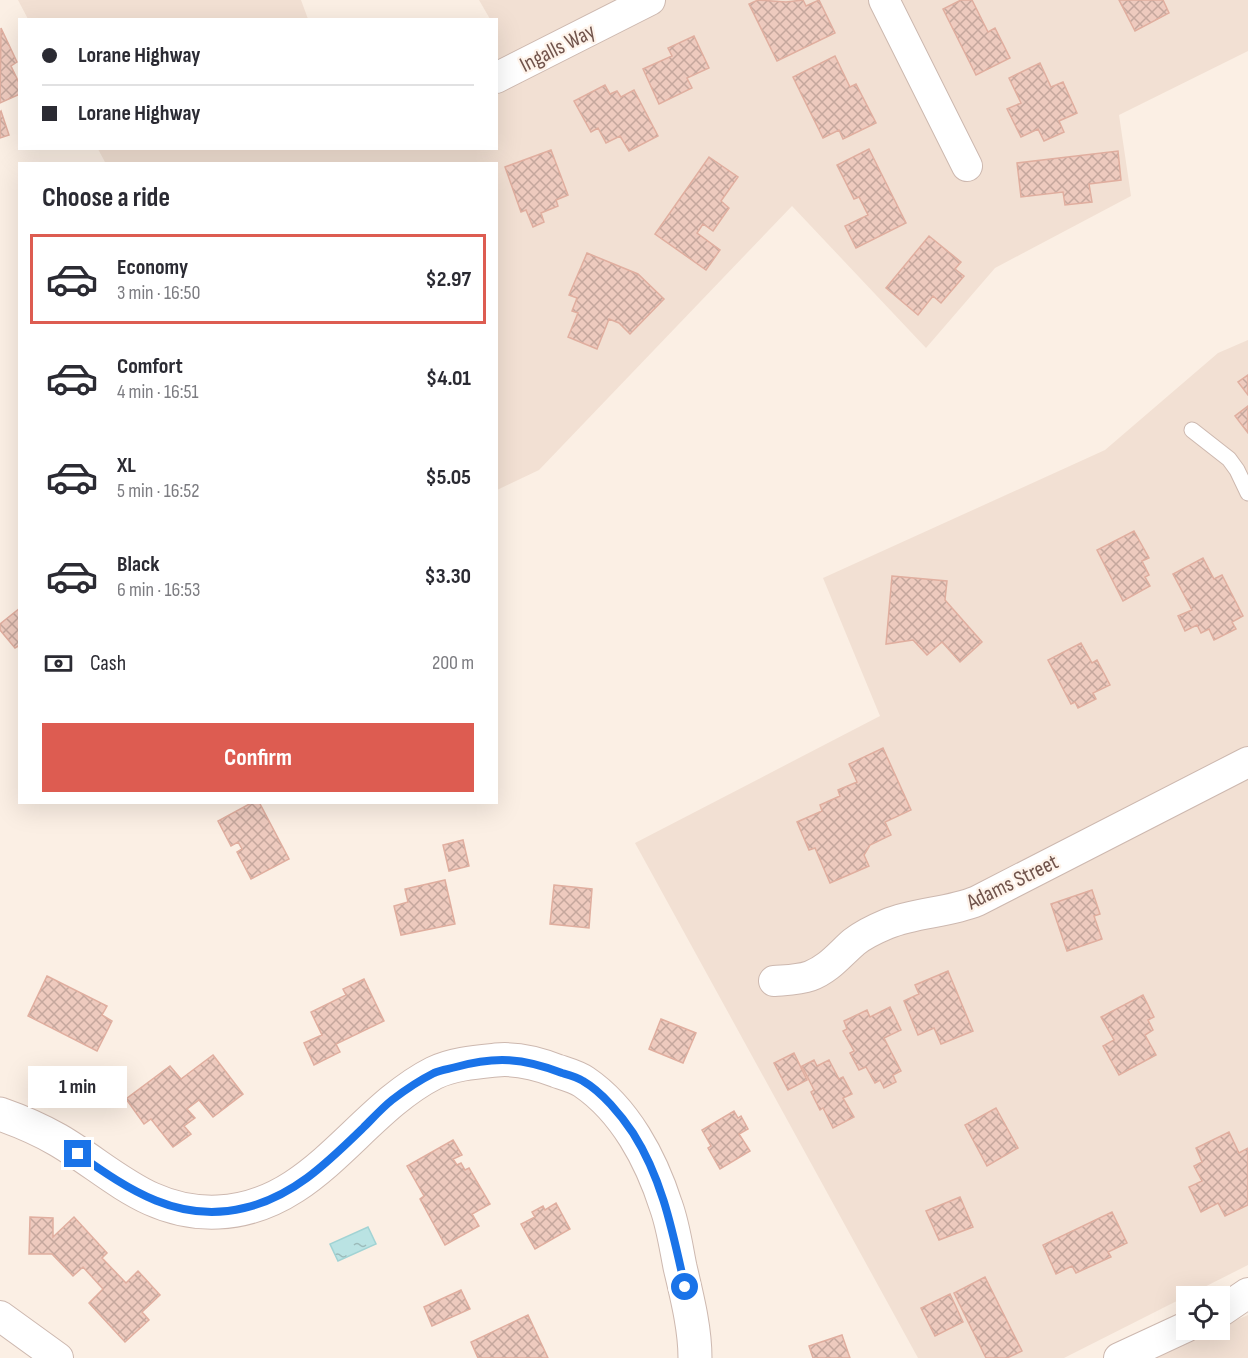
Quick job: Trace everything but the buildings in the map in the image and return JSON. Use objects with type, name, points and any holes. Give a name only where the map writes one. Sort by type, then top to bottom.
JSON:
[{"type":"street","name":"Ingalls Way","points":[[498,77],[650,0]]},
{"type":"street","points":[[884,0],[967,166]]},
{"type":"street","name":"Adams Street","points":[[774,981],[811,976],[825,969],[857,939],[889,923],[977,901],[1248,762]]},
{"type":"street","points":[[0,1114],[32,1126],[59,1140],[116,1181],[157,1202],[191,1212],[220,1212],[245,1208],[271,1199],[299,1185],[392,1101],[436,1072],[486,1061],[509,1059],[538,1063],[583,1081],[606,1101],[633,1133],[651,1167],[666,1207],[693,1331],[696,1358]]},
{"type":"street","points":[[1230,1305],[1248,1293]]},
{"type":"street","points":[[0,1316],[58,1358]]},
{"type":"street","points":[[1119,1358],[1176,1332]]},
{"type":"lane","points":[[1192,430],[1229,459],[1248,493]]},
{"type":"shaded area","points":[[18,0],[301,0],[308,18],[27,18]]},
{"type":"shaded area","points":[[479,0],[1248,0],[1248,51],[1119,115],[1131,196],[995,268],[926,348],[792,206],[539,470],[498,490],[498,162],[105,162],[99,150],[498,150],[498,18],[489,18]]},
{"type":"shaded area","points":[[1248,340],[1248,1265],[1206,1286],[1176,1286],[1176,1301],[1064,1358],[918,1358],[635,843],[880,716],[823,578],[1105,450],[1218,353]]},
{"type":"shaded area","points":[[1248,1315],[1248,1358],[1147,1358],[1189,1340],[1230,1340],[1230,1323]]},
{"type":"water","points":[[368,1227],[376,1244],[338,1261],[330,1244]]},
{"type":"route","points":[[78,1154],[116,1181],[157,1202],[191,1212],[220,1212],[245,1208],[271,1199],[299,1185],[392,1101],[436,1072],[474,1062],[509,1059],[538,1063],[583,1081],[606,1101],[633,1133],[651,1167],[666,1207],[685,1287]]}]
